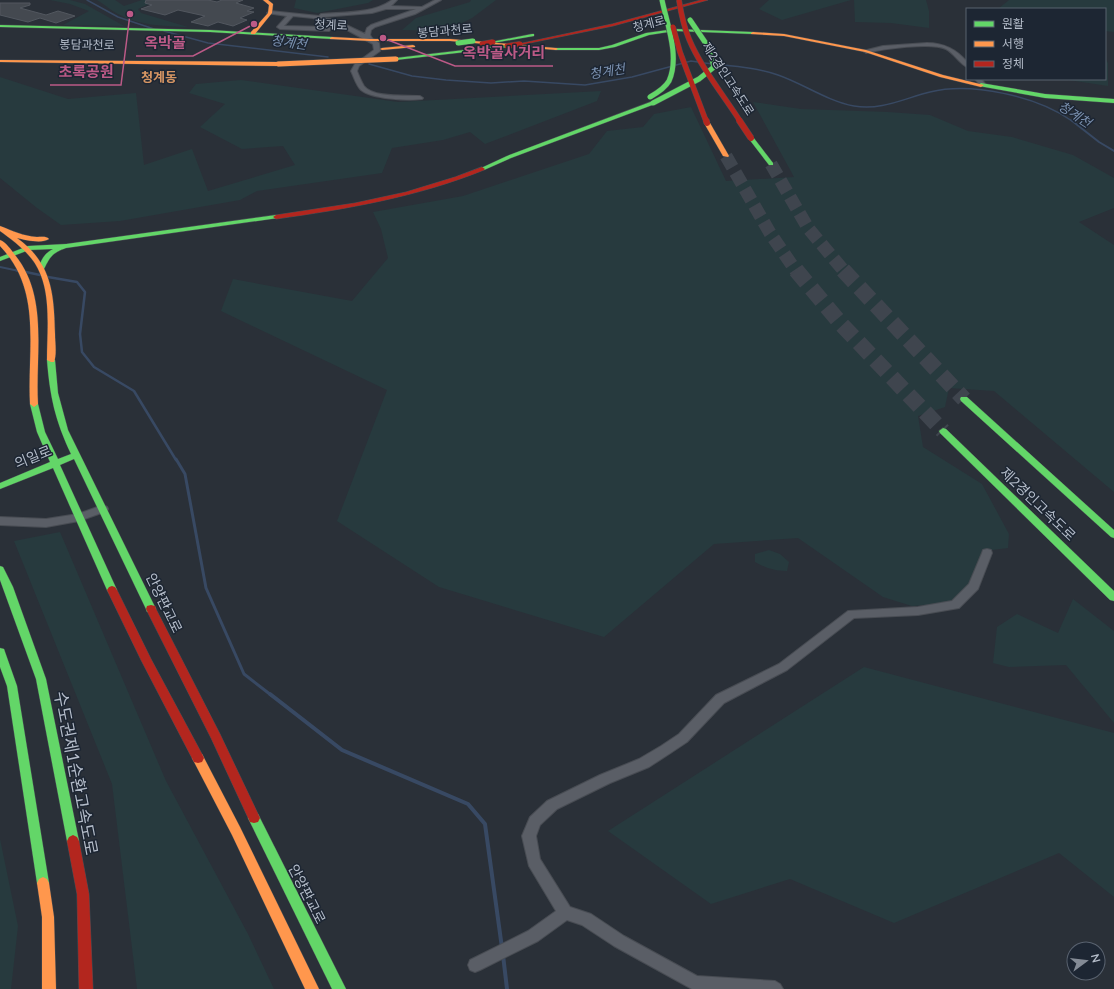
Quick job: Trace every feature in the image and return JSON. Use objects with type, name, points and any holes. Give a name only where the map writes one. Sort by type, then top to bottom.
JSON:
[{"type":"main road","points":[[253,33],[270,13],[271,5],[265,0]]},
{"type":"main road","name":"제2경인고속도로","points":[[668,0],[680,52],[707,123],[726,156]]},
{"type":"main road","name":"봉담과천로","points":[[386,53],[458,43],[493,42],[533,35],[650,8],[671,0]]},
{"type":"main road","name":"제2경인고속도로","points":[[679,0],[682,18],[689,40],[705,68],[751,138],[771,164]]},
{"type":"main road","points":[[4,230],[36,239],[66,242],[305,213],[399,196],[461,178],[509,157],[653,103],[699,79],[714,67],[714,58],[711,50],[694,27],[685,10],[682,0]]},
{"type":"main road","name":"봉담과천로","points":[[644,17],[696,0]]},
{"type":"main road","name":"봉담과천로","points":[[0,66],[134,67],[214,64],[507,46],[575,34],[706,0]]},
{"type":"main road","points":[[471,163],[642,102],[662,89],[671,76],[672,61],[660,1]]},
{"type":"main road","name":"봉담과천로","points":[[630,12],[642,8]]},
{"type":"main road","name":"청계로","points":[[0,26],[183,30],[370,40],[450,40],[553,49],[584,50],[613,46],[656,32],[675,30],[784,35],[866,50],[942,76],[966,80]]},
{"type":"main road","name":"봉담과천로","points":[[361,50],[386,53],[533,35]]},
{"type":"main road","name":"봉담과천로","points":[[0,55],[275,61]]},
{"type":"main road","name":"봉담과천로","points":[[0,61],[214,64]]},
{"type":"main road","name":"청계로","points":[[968,80],[1045,96],[1114,101]]},
{"type":"main road","points":[[0,259],[28,248],[362,197],[407,186],[451,171]]},
{"type":"main road","name":"안양판교로","points":[[4,230],[28,248],[43,270],[49,292],[53,395],[64,430],[163,633],[216,737],[266,844],[339,989]]},
{"type":"main road","points":[[0,242],[12,254],[22,270],[33,299],[33,400],[38,424],[57,463],[79,517],[138,645],[210,780],[312,989]]},
{"type":"main road","points":[[43,270],[43,262],[49,254],[66,242]]},
{"type":"main road","name":"제2경인고속도로","points":[[964,400],[1114,535]]},
{"type":"main road","name":"제2경인고속도로","points":[[943,431],[1114,597]]},
{"type":"main road","name":"의일로","points":[[0,486],[76,455]]},
{"type":"main road","name":"수도권제1순환고속도로","points":[[0,570],[8,587],[41,679],[82,887],[86,989]]},
{"type":"main road","points":[[0,652],[12,686],[48,917],[49,989]]},
{"type":"street","points":[[386,7],[395,0]]},
{"type":"street","points":[[370,40],[367,34],[369,29],[374,26],[412,14],[439,0]]},
{"type":"street","points":[[313,17],[364,12],[386,7],[423,8]]},
{"type":"street","points":[[270,13],[313,17],[338,23],[376,43],[386,53],[357,65],[354,71],[361,87],[375,94],[420,98]]},
{"type":"street","points":[[291,15],[280,27],[329,29],[338,23]]},
{"type":"street","points":[[866,50],[884,46],[928,44],[942,45],[959,54],[966,64]]},
{"type":"street","points":[[0,521],[46,523],[79,517],[103,509]]},
{"type":"street","points":[[775,989],[696,983],[619,941],[586,919],[566,912],[534,861],[529,836],[535,820],[552,805],[605,779],[644,763],[660,753],[683,738],[720,699],[782,667],[852,614],[918,612],[955,605],[974,586],[987,552]]},
{"type":"street","points":[[479,962],[533,936],[566,912]]},
{"type":"green space","points":[[50,0],[70,0],[85,4],[124,26],[63,25],[89,11],[70,4]]},
{"type":"green space","points":[[97,0],[115,0],[124,6],[142,0],[157,0],[138,9],[141,13],[188,27],[152,25],[135,21],[115,12]]},
{"type":"green space","points":[[296,0],[373,0],[368,3],[317,13],[294,8]]},
{"type":"green space","points":[[471,0],[496,0],[472,18],[446,31],[402,30],[416,18],[470,2]]},
{"type":"green space","points":[[769,0],[851,0],[782,20],[759,9]]},
{"type":"green space","points":[[854,0],[926,0],[929,11],[929,28],[891,23],[855,22]]},
{"type":"green space","points":[[1009,0],[1114,0],[1114,32],[1106,31],[1106,8],[999,8]]},
{"type":"green space","points":[[1106,60],[1108,63],[1108,86],[1069,80],[1106,80]]},
{"type":"green space","points":[[0,77],[68,99],[136,93],[144,165],[192,149],[208,191],[295,165],[283,146],[242,149],[200,127],[225,104],[189,93],[196,84],[241,80],[398,102],[601,91],[597,101],[485,144],[470,132],[443,140],[392,148],[382,173],[257,191],[240,200],[120,221],[61,225],[0,178]]},
{"type":"green space","points":[[753,102],[801,109],[930,115],[968,131],[1012,137],[1073,155],[1114,178],[1114,208],[1079,222],[1114,245],[1114,492],[994,391],[949,388],[945,407],[918,416],[923,447],[982,484],[1009,534],[1008,548],[992,550],[979,585],[960,603],[912,606],[883,597],[798,538],[714,544],[604,637],[439,587],[337,521],[387,390],[221,311],[233,279],[352,301],[388,258],[381,229],[373,212],[463,196],[589,154],[607,131],[643,127],[654,114],[691,107],[726,181],[794,177]]},
{"type":"green space","points":[[60,532],[166,781],[248,934],[274,989],[137,989],[112,784],[14,541]]},
{"type":"green space","points":[[769,550],[780,554],[789,562],[787,571],[770,569],[755,562],[755,554]]},
{"type":"green space","points":[[1073,599],[1114,631],[1114,723],[1066,665],[1009,667],[993,663],[997,627],[1017,614],[1058,633]]},
{"type":"green space","points":[[864,667],[1114,733],[1114,897],[1059,853],[894,923],[790,879],[711,904],[608,831]]},
{"type":"green space","points":[[0,839],[18,926],[11,989],[0,989]]},
{"type":"building","points":[[146,0],[208,0],[217,2],[222,0],[243,0],[236,3],[254,8],[247,11],[254,12],[240,18],[247,20],[233,26],[218,22],[208,26],[191,22],[205,16],[178,10],[165,15],[141,9],[152,5],[145,3]]},
{"type":"building","points":[[0,3],[30,3],[30,5],[20,8],[46,15],[58,11],[75,16],[56,23],[40,18],[28,22],[0,15]]},
{"type":"waterway","name":"청계천","points":[[87,0],[118,17],[154,29]]},
{"type":"waterway","name":"청계천","points":[[164,31],[208,43],[328,57]]},
{"type":"waterway","name":"청계천","points":[[369,64],[412,76],[446,80],[491,83],[524,81],[585,85],[632,77],[691,61],[698,62]]},
{"type":"waterway","name":"청계천","points":[[704,63],[742,67],[769,72],[834,100],[854,106],[874,107],[947,89],[984,90],[1023,98],[1058,112],[1072,121]]},
{"type":"waterway","name":"청계천","points":[[1071,120],[1099,142],[1114,151]]},
{"type":"waterway","points":[[0,267],[19,271],[16,270]]},
{"type":"waterway","points":[[26,272],[40,275]]},
{"type":"waterway","points":[[48,277],[77,282],[85,292],[80,334],[82,352],[94,367],[134,391],[176,460]]},
{"type":"waterway","points":[[176,459],[185,474],[206,588],[244,674],[271,695]]},
{"type":"waterway","points":[[270,694],[342,750],[468,804],[485,824],[502,948]]},
{"type":"waterway","points":[[503,955],[507,989]]},
{"type":"tunnel","points":[[726,156],[770,233],[796,271]]},
{"type":"tunnel","points":[[771,164],[808,228],[844,271]]},
{"type":"tunnel","points":[[796,270],[842,325],[943,431]]},
{"type":"tunnel","points":[[843,270],[964,399]]},
{"type":"traffic: fast","points":[[650,97],[665,85],[672,72],[673,62],[671,41],[662,0]]},
{"type":"traffic: fast","points":[[653,103],[699,79],[714,67],[709,48],[690,20]]},
{"type":"traffic: fast","points":[[0,26],[210,31],[332,38]]},
{"type":"traffic: fast","points":[[556,49],[599,49],[613,46],[648,34],[675,30],[753,33]]},
{"type":"traffic: fast","points":[[493,42],[532,35]]},
{"type":"traffic: fast","points":[[458,43],[473,41]]},
{"type":"traffic: fast","points":[[396,59],[507,46]]},
{"type":"traffic: fast","points":[[981,85],[1045,96],[1114,101]]},
{"type":"traffic: fast","points":[[482,169],[509,157],[653,103]]},
{"type":"traffic: fast","points":[[751,138],[771,164]]},
{"type":"traffic: fast","points":[[28,248],[66,246],[276,217]]},
{"type":"traffic: fast","points":[[42,268],[47,256],[57,249],[65,246]]},
{"type":"traffic: fast","points":[[0,259],[28,248]]},
{"type":"traffic: fast","points":[[51,360],[54,393],[64,430],[151,609]]},
{"type":"traffic: fast","points":[[964,399],[1114,535]]},
{"type":"traffic: fast","points":[[34,404],[41,432],[112,590]]},
{"type":"traffic: fast","points":[[943,431],[1114,597]]},
{"type":"traffic: fast","points":[[0,486],[76,455]]},
{"type":"traffic: fast","points":[[0,570],[8,587],[41,679],[73,841]]},
{"type":"traffic: fast","points":[[0,652],[12,686],[43,883]]},
{"type":"traffic: fast","points":[[254,818],[339,989]]},
{"type":"traffic: slow","points":[[253,33],[270,13],[271,5],[265,0]]},
{"type":"traffic: slow","points":[[753,33],[784,35],[866,51],[942,76],[981,85]]},
{"type":"traffic: slow","points":[[332,38],[370,40],[450,40],[556,49]]},
{"type":"traffic: slow","points":[[382,49],[413,46]]},
{"type":"traffic: slow","points":[[278,64],[396,59]]},
{"type":"traffic: slow","points":[[0,61],[278,64]]},
{"type":"traffic: slow","points":[[707,123],[726,156]]},
{"type":"traffic: slow","points":[[0,228],[20,243],[33,256],[42,270],[48,285],[51,318],[51,360]]},
{"type":"traffic: slow","points":[[7,232],[25,238],[46,239]]},
{"type":"traffic: slow","points":[[0,242],[20,267],[29,286],[34,319],[34,404]]},
{"type":"traffic: slow","points":[[198,758],[236,831],[312,989]]},
{"type":"traffic: slow","points":[[43,883],[48,917],[49,989]]},
{"type":"traffic: jam","points":[[679,0],[682,18],[689,40],[705,68],[751,138]]},
{"type":"traffic: jam","points":[[520,44],[613,25],[706,0]]},
{"type":"traffic: jam","points":[[673,27],[680,52],[707,123]]},
{"type":"traffic: jam","points":[[482,44],[493,42]]},
{"type":"traffic: jam","points":[[507,46],[520,44]]},
{"type":"traffic: jam","points":[[276,217],[355,205],[407,194],[458,179],[482,169]]},
{"type":"traffic: jam","points":[[112,590],[146,660],[198,758]]},
{"type":"traffic: jam","points":[[151,609],[216,737],[254,818]]},
{"type":"traffic: jam","points":[[73,841],[83,894],[86,989]]},
{"type":"place","name":"초록공원","points":[[130,14]]},
{"type":"place","name":"옥박골","points":[[254,24]]},
{"type":"place","name":"옥박골사거리","points":[[383,38]]},
{"type":"district","name":"청계동","points":[[159,77]]}]
